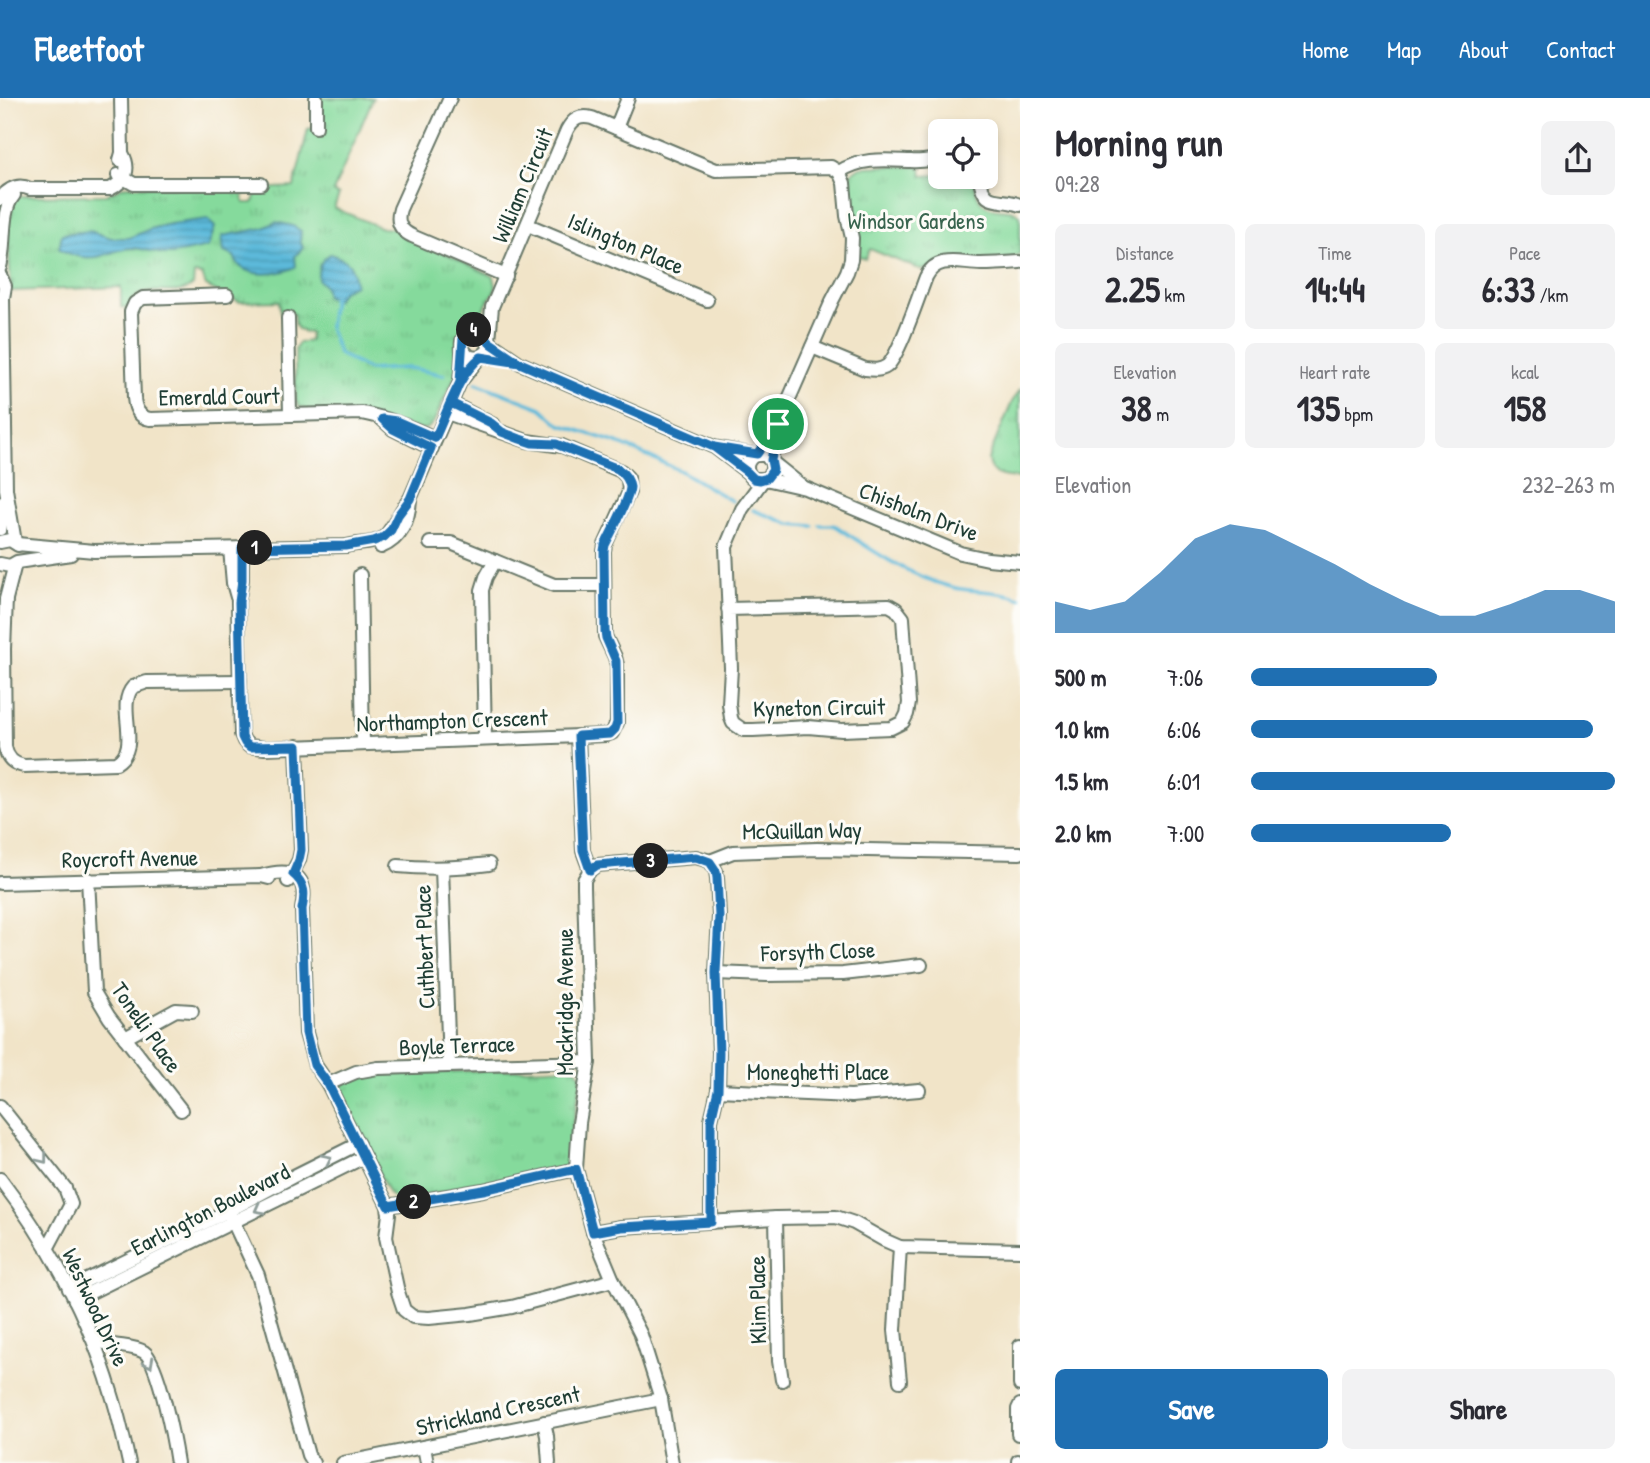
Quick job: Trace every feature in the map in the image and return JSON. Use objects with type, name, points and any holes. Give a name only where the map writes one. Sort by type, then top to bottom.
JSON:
[{"type":"street","points":[[121,98],[121,177]]},
{"type":"street","points":[[316,98],[316,127]]},
{"type":"street","points":[[450,98],[400,209],[400,226],[412,236],[506,276]]},
{"type":"street","points":[[616,128],[628,98]]},
{"type":"street","name":"William Circuit","points":[[471,331],[492,307],[572,122],[577,118],[588,117],[716,170],[827,166],[839,172]]},
{"type":"street","points":[[748,472],[748,462],[778,424],[847,272],[852,249],[844,183],[839,172],[860,162],[928,160]]},
{"type":"street","points":[[121,177],[134,184],[261,184]]},
{"type":"street","points":[[0,199],[13,188],[95,188],[121,177]]},
{"type":"street","points":[[0,267],[0,219],[6,203],[10,198],[30,189]]},
{"type":"street","points":[[982,189],[989,198],[996,201],[1020,205]]},
{"type":"street","name":"Islington Place","points":[[528,225],[707,300]]},
{"type":"street","points":[[811,348],[865,369],[881,369],[895,357],[926,277],[934,266],[951,261],[979,265],[1020,262]]},
{"type":"street","points":[[0,275],[5,286],[3,307],[6,489],[0,529]]},
{"type":"street","name":"Emerald Court","points":[[227,295],[143,298],[135,303],[131,312],[134,398],[136,410],[141,416],[150,419],[354,413],[382,419],[393,429],[433,443]]},
{"type":"street","name":"William Circuit","points":[[489,341],[492,307]]},
{"type":"street","points":[[288,318],[290,415]]},
{"type":"street","points":[[460,382],[463,338],[471,331],[477,330],[520,363],[714,447],[765,455],[771,461]]},
{"type":"street","points":[[0,542],[7,539],[16,543],[94,551],[346,546],[384,537],[410,499],[460,382],[488,351],[489,341]]},
{"type":"street","points":[[462,349],[470,358],[520,363]]},
{"type":"street","name":"Northampton Crescent","points":[[236,549],[233,583],[239,602],[241,733],[250,747],[610,734],[617,723],[617,665],[605,636],[605,545],[629,492],[626,476],[618,469],[562,446],[527,442],[479,426],[449,408]]},
{"type":"street","points":[[714,447],[754,479],[764,479],[772,472],[771,461],[778,424]]},
{"type":"street","name":"Chisholm Drive","points":[[771,461],[806,488]]},
{"type":"street","name":"Kyneton Circuit","points":[[742,509],[748,472]]},
{"type":"street","name":"Chisholm Drive","points":[[764,479],[806,488],[960,553],[1020,562]]},
{"type":"street","name":"Kyneton Circuit","points":[[728,608],[889,605],[896,608],[903,618],[909,703],[906,717],[891,729],[842,730],[808,727],[753,730],[738,727],[731,718],[726,547],[742,509],[764,479]]},
{"type":"street","points":[[6,489],[16,543],[21,553],[6,599]]},
{"type":"street","points":[[430,544],[451,543],[554,585],[603,585]]},
{"type":"street","points":[[94,551],[8,566],[0,565],[6,599],[5,747],[9,759],[24,766],[110,764],[120,761],[128,748],[127,697],[133,687],[147,682],[240,681]]},
{"type":"street","points":[[485,739],[482,590],[495,561]]},
{"type":"street","points":[[360,575],[363,744]]},
{"type":"street","name":"Mockridge Avenue","points":[[578,736],[583,850],[590,870],[584,880],[589,1062],[579,1123],[576,1169],[593,1232],[613,1280],[641,1335],[661,1399],[673,1463]]},
{"type":"street","points":[[297,746],[301,850],[291,878],[300,879],[304,890],[302,909],[306,1033],[314,1065],[328,1084],[388,1206],[386,1237],[404,1310],[413,1317],[429,1318],[480,1312],[512,1307],[613,1280]]},
{"type":"street","name":"McQuillan Way","points":[[590,870],[597,865],[686,857],[704,858],[710,862],[733,852],[817,849],[1020,853]]},
{"type":"street","points":[[710,862],[716,871],[718,903],[716,973],[719,1052],[718,1090],[711,1120],[711,1222]]},
{"type":"street","name":"Cuthbert Place","points":[[398,866],[422,869],[489,864]]},
{"type":"street","name":"Cuthbert Place","points":[[442,868],[449,1065]]},
{"type":"street","name":"Roycroft Avenue","points":[[0,883],[261,876],[274,873],[291,878]]},
{"type":"street","name":"Tonelli Place","points":[[88,879],[94,992],[109,1017],[181,1110]]},
{"type":"street","name":"Forsyth Close","points":[[716,973],[843,974],[921,965]]},
{"type":"street","points":[[125,1038],[176,1010],[191,1010]]},
{"type":"street","name":"Boyle Terrace","points":[[328,1084],[356,1072],[378,1068],[589,1062]]},
{"type":"street","name":"Moneghetti Place","points":[[718,1090],[851,1096],[919,1090]]},
{"type":"street","points":[[0,1106],[65,1188],[71,1204],[47,1249]]},
{"type":"street","name":"Earlington Boulevard","points":[[230,1217],[292,1177],[358,1144]]},
{"type":"street","name":"Earlington Boulevard","points":[[72,1295],[230,1217],[364,1157]]},
{"type":"street","points":[[388,1206],[483,1190],[576,1169]]},
{"type":"street","name":"Westwood Drive","points":[[0,1180],[47,1249],[91,1336],[111,1393],[129,1463]]},
{"type":"street","points":[[230,1217],[258,1275],[308,1455],[313,1463]]},
{"type":"street","points":[[593,1232],[621,1227],[836,1217],[854,1223],[900,1248],[1020,1250]]},
{"type":"street","name":"Klim Place","points":[[776,1218],[779,1361],[782,1380]]},
{"type":"street","points":[[900,1248],[895,1330],[900,1381]]},
{"type":"street","points":[[91,1336],[106,1345],[138,1350],[149,1357],[164,1404],[177,1463]]},
{"type":"street","points":[[1020,1346],[1020,1385]]},
{"type":"street","name":"Strickland Crescent","points":[[343,1463],[661,1399]]},
{"type":"street","points":[[1018,1434],[1020,1405]]},
{"type":"street","points":[[544,1422],[549,1463]]},
{"type":"street","points":[[424,1447],[428,1463]]},
{"type":"green space","points":[[320,98],[373,98],[333,192],[339,195],[334,208],[382,228],[396,229],[494,277],[495,290],[478,318],[465,331],[456,374],[433,423],[428,428],[300,407],[296,401],[295,349],[299,343],[310,340],[310,333],[297,328],[294,314],[281,314],[279,301],[239,302],[206,286],[202,275],[194,274],[193,285],[185,290],[141,294],[133,299],[127,308],[121,307],[121,287],[11,291],[7,212],[16,198],[106,195],[125,186],[235,188],[243,194],[244,203],[253,203],[259,189],[294,187],[308,129],[321,127]]},
{"type":"green space","name":"Windsor Gardens","points":[[860,167],[921,167],[922,176],[928,176],[928,189],[975,189],[986,206],[1010,210],[1020,215],[1020,253],[1013,258],[921,270],[870,249],[865,259],[856,255],[849,181],[850,174]]},
{"type":"green space","points":[[1020,390],[1020,478],[995,473],[988,459],[1012,402]]},
{"type":"green space","points":[[572,1067],[580,1074],[581,1082],[572,1126],[570,1157],[564,1168],[482,1186],[396,1200],[389,1194],[345,1104],[339,1099],[342,1085],[361,1075]]},
{"type":"water","points":[[208,219],[215,227],[208,247],[181,253],[165,254],[132,248],[90,258],[73,255],[59,248],[62,234],[90,231],[111,238],[129,238],[170,224]]},
{"type":"water","points":[[276,222],[301,231],[300,241],[303,248],[295,256],[296,267],[260,274],[244,269],[234,256],[224,252],[222,236],[264,228]]},
{"type":"water","points":[[330,254],[349,264],[355,285],[342,291],[336,300],[326,296],[324,285],[318,280],[320,266]]},
{"type":"waterway","points":[[333,297],[329,327],[339,354],[369,370],[410,368],[444,375]]},
{"type":"waterway","points":[[476,383],[541,408],[559,424],[620,444],[681,471],[732,501]]},
{"type":"waterway","points":[[753,510],[790,524],[813,526]]},
{"type":"waterway","points":[[820,525],[836,526],[891,561],[935,582],[959,589],[1003,593],[1020,598]]},
{"type":"route","points":[[778,424],[755,455],[714,447],[520,363],[481,357],[460,382],[435,438],[411,426],[382,419],[393,429],[431,448],[410,499],[388,534],[374,541],[346,546],[242,548],[239,602],[242,737],[250,747],[297,746],[301,850],[293,874],[300,879],[304,890],[302,909],[306,1033],[314,1065],[328,1084],[388,1206],[483,1190],[576,1169],[593,1232],[621,1227],[711,1222],[711,1120],[718,1090],[719,1052],[716,1004],[719,916],[716,871],[710,862],[696,857],[597,865],[590,870],[583,850],[578,736],[610,734],[617,723],[616,661],[605,631],[604,551],[629,492],[629,481],[618,469],[556,444],[532,443],[502,432],[491,423],[451,403],[460,382],[463,338],[471,331],[480,331],[486,334],[489,342],[520,363],[626,409],[714,447],[757,480],[767,478],[773,470],[771,460],[778,424]]}]
